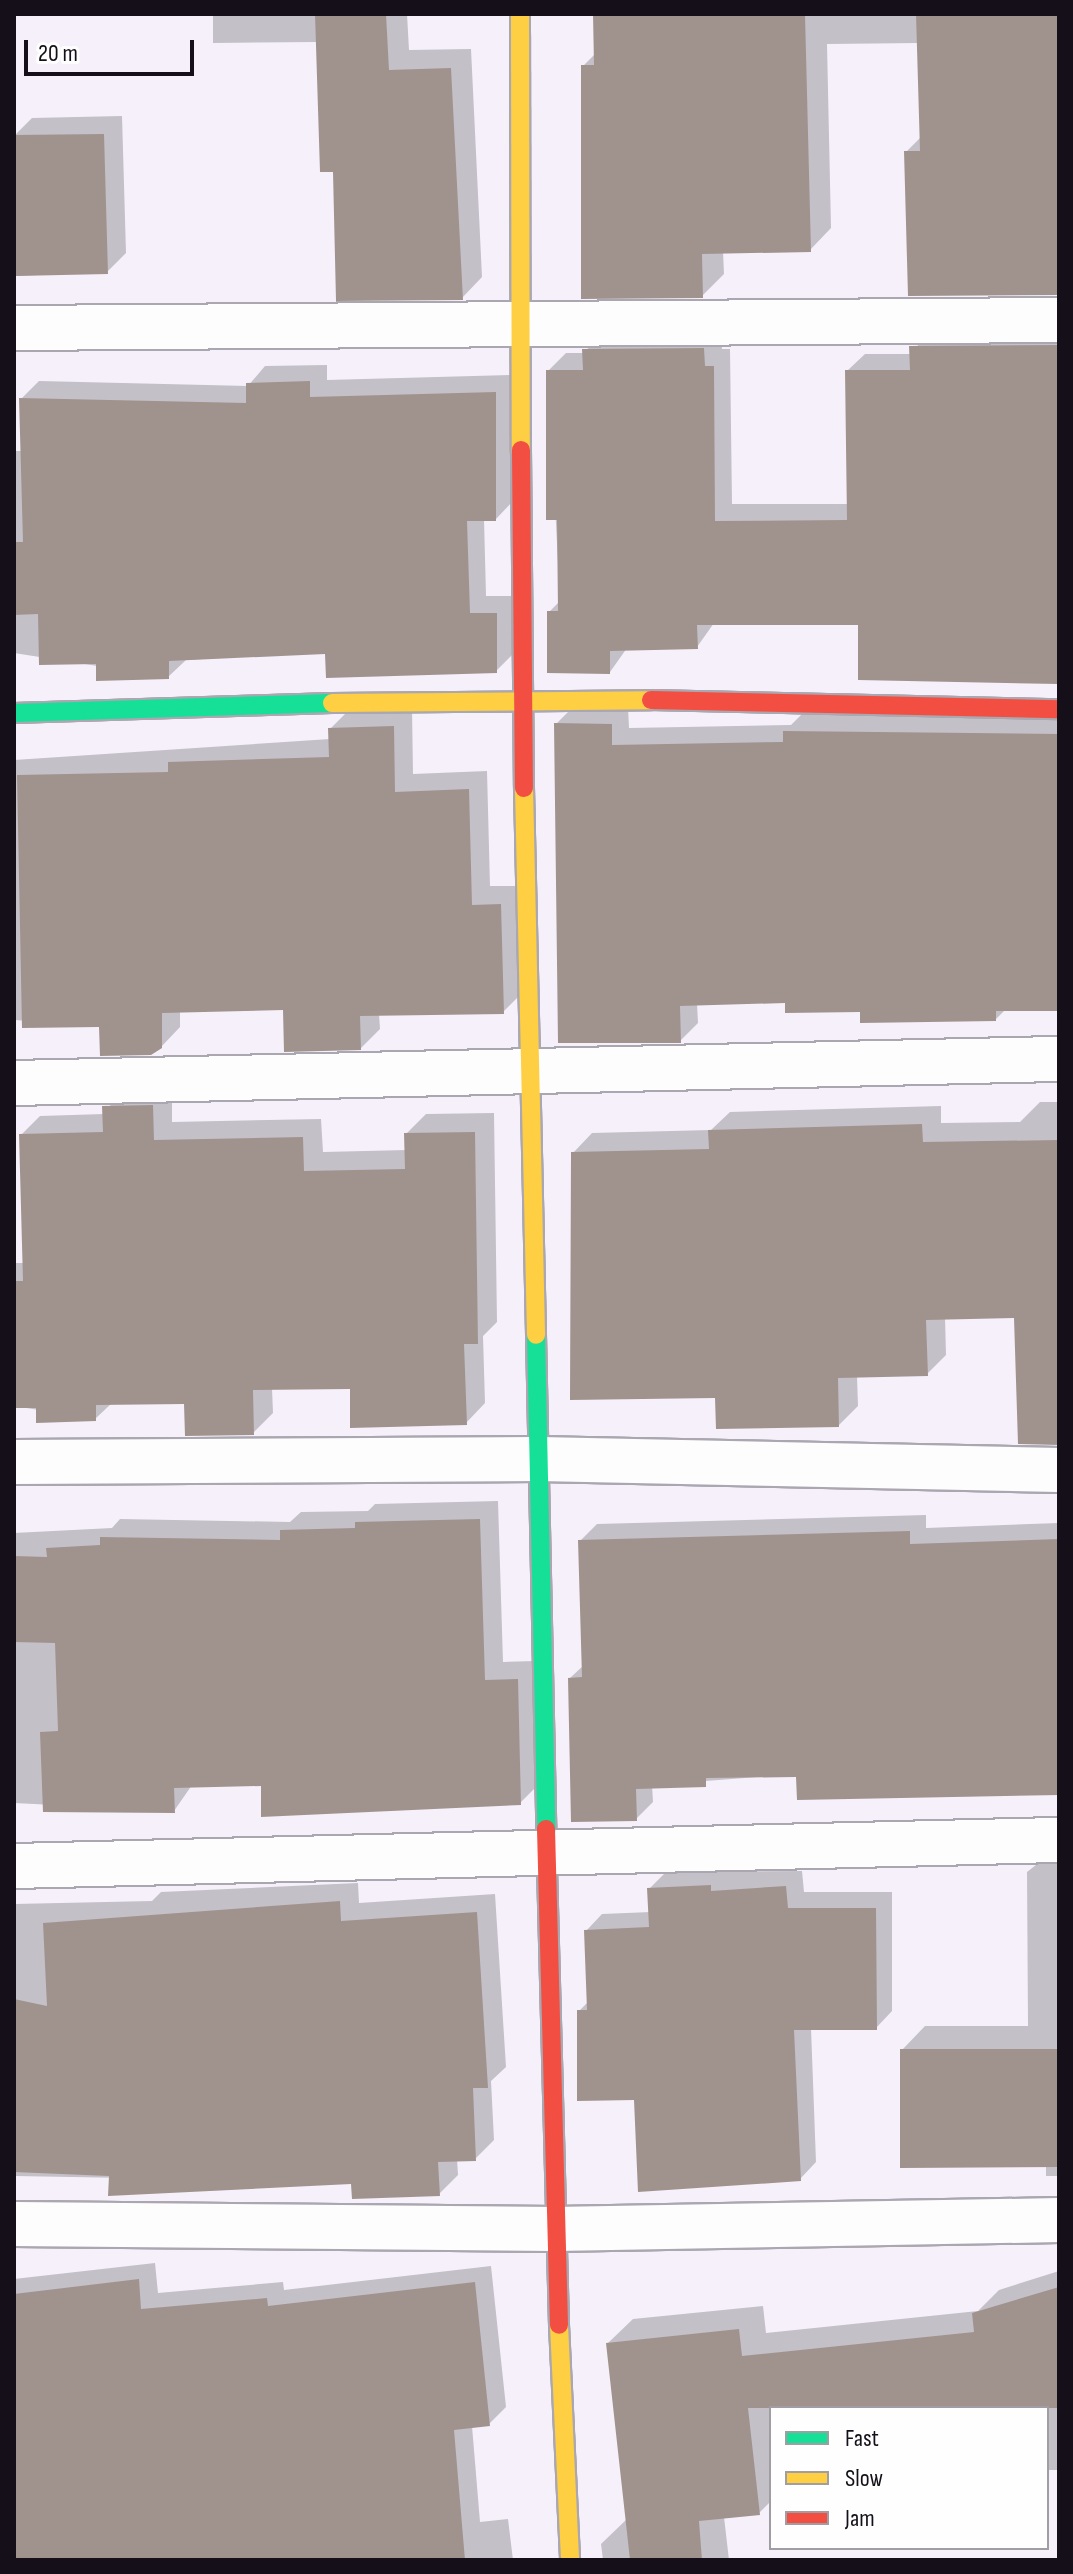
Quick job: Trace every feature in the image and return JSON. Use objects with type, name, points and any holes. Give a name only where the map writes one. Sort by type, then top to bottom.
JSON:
[{"type":"street","points":[[520,14],[522,697],[533,1071],[555,2229],[570,2560]]},
{"type":"street","points":[[14,328],[1059,320]]},
{"type":"street","points":[[14,713],[522,697],[1059,709]]},
{"type":"street","points":[[14,1083],[1059,1059]]},
{"type":"street","points":[[14,1462],[539,1459],[1059,1470]]},
{"type":"street","points":[[14,1866],[548,1857],[1059,1840]]},
{"type":"street","points":[[14,2224],[555,2229],[1059,2220]]},
{"type":"building","points":[[315,14],[386,14],[389,70],[451,68],[463,300],[336,301],[333,172],[320,172]]},
{"type":"building","points":[[593,14],[805,14],[811,252],[702,254],[703,298],[581,299],[581,65],[594,65]]},
{"type":"building","points":[[916,14],[1059,14],[1059,295],[908,296],[904,151],[920,151]]},
{"type":"building","points":[[104,134],[108,274],[16,276],[14,135]]},
{"type":"building","points":[[1059,345],[1059,684],[858,680],[858,625],[697,625],[698,649],[610,651],[610,674],[547,673],[547,611],[558,611],[557,520],[546,520],[546,370],[583,370],[582,349],[704,348],[705,366],[714,366],[715,521],[847,520],[845,370],[910,370],[909,346]]},
{"type":"building","points":[[310,381],[310,397],[496,392],[496,521],[467,521],[470,613],[497,613],[497,673],[326,678],[325,654],[169,661],[169,679],[96,681],[96,664],[39,665],[38,614],[14,615],[14,542],[23,542],[19,398],[246,403],[246,383]]},
{"type":"building","points":[[554,723],[612,724],[612,745],[783,742],[783,731],[1059,734],[1059,1011],[996,1011],[996,1021],[860,1023],[860,1012],[785,1013],[785,1003],[680,1006],[681,1043],[558,1043]]},
{"type":"building","points":[[394,726],[395,792],[469,789],[472,905],[501,904],[504,1014],[360,1016],[361,1050],[284,1052],[283,1010],[162,1013],[162,1048],[151,1055],[100,1056],[99,1027],[22,1028],[17,775],[168,772],[168,762],[329,757],[328,728]]},
{"type":"building","points":[[153,1105],[154,1140],[303,1137],[304,1171],[405,1169],[404,1133],[475,1132],[478,1344],[464,1344],[467,1425],[350,1428],[350,1389],[253,1390],[254,1435],[185,1436],[184,1404],[96,1405],[96,1421],[36,1423],[36,1408],[14,1408],[14,1281],[23,1281],[19,1134],[103,1132],[102,1106]]},
{"type":"building","points":[[922,1124],[923,1142],[1059,1140],[1059,1445],[1018,1444],[1014,1318],[926,1320],[928,1376],[838,1378],[839,1427],[716,1429],[715,1398],[570,1400],[571,1152],[709,1149],[708,1130]]},
{"type":"building","points":[[480,1519],[485,1680],[518,1679],[521,1805],[261,1817],[261,1786],[174,1788],[175,1813],[43,1812],[40,1732],[58,1731],[55,1643],[14,1642],[14,1556],[47,1557],[46,1548],[100,1545],[100,1537],[280,1540],[280,1530],[355,1528],[355,1522]]},
{"type":"building","points":[[910,1531],[910,1544],[1059,1539],[1059,1795],[797,1800],[796,1777],[706,1778],[706,1787],[636,1789],[637,1821],[571,1822],[568,1678],[582,1677],[578,1540]]},
{"type":"building","points":[[711,1885],[711,1891],[786,1886],[788,1908],[876,1908],[877,2030],[794,2030],[801,2181],[638,2192],[634,2100],[577,2101],[577,2010],[587,2010],[584,1930],[649,1927],[647,1888]]},
{"type":"building","points":[[340,1901],[341,1921],[477,1912],[488,2088],[473,2088],[476,2161],[438,2162],[440,2196],[352,2199],[351,2184],[108,2196],[109,2176],[14,2172],[14,1999],[47,2006],[43,1923]]},
{"type":"building","points":[[900,2049],[1059,2049],[1059,2167],[900,2168]]},
{"type":"building","points":[[139,2279],[141,2309],[267,2298],[268,2306],[475,2282],[490,2426],[454,2430],[465,2560],[14,2560],[14,2294]]},
{"type":"building","points":[[1059,2287],[1059,2408],[748,2408],[760,2515],[699,2521],[702,2560],[630,2560],[606,2343],[739,2329],[742,2356],[974,2332],[972,2313]]},
{"type":"traffic: fast","points":[[14,713],[332,703]]},
{"type":"traffic: fast","points":[[536,1335],[546,1829]]},
{"type":"traffic: slow","points":[[520,14],[521,450]]},
{"type":"traffic: slow","points":[[332,703],[651,700]]},
{"type":"traffic: slow","points":[[524,788],[536,1335]]},
{"type":"traffic: slow","points":[[559,2325],[570,2560]]},
{"type":"traffic: jam","points":[[521,450],[524,788]]},
{"type":"traffic: jam","points":[[651,700],[1059,709]]},
{"type":"traffic: jam","points":[[546,1829],[559,2325]]}]
